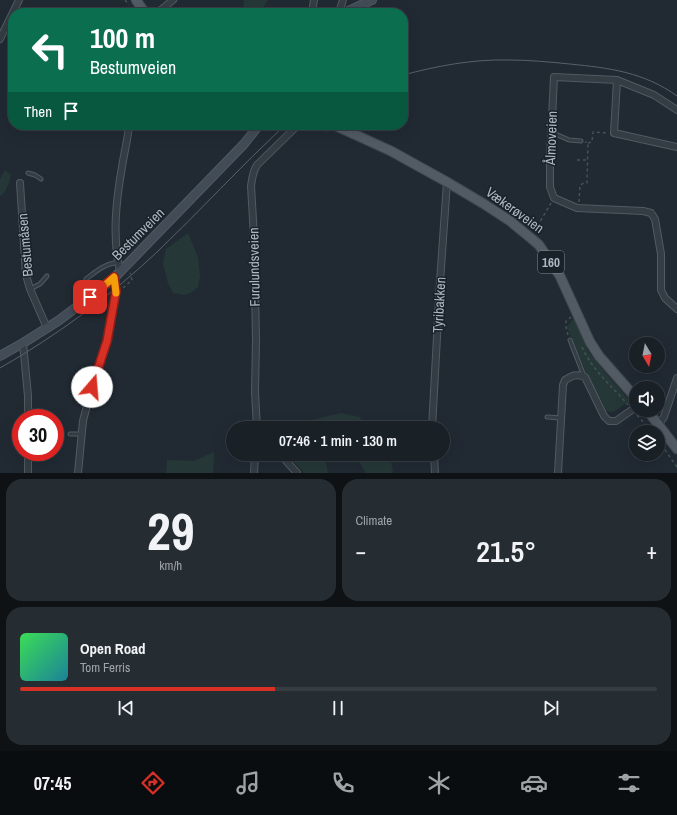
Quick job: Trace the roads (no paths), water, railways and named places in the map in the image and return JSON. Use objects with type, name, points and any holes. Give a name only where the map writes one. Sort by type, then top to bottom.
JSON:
[{"type":"main road","name":"Vækerøveien","points":[[333,130],[391,150],[484,204],[510,221],[539,244],[560,276],[590,342],[599,356],[629,390]]},
{"type":"main road","points":[[653,417],[677,448]]},
{"type":"street","points":[[163,8],[173,0]]},
{"type":"street","points":[[357,8],[372,0]]},
{"type":"street","points":[[0,39],[8,23]]},
{"type":"street","name":"Ålmoveien","points":[[617,80],[554,77],[550,187],[554,198],[576,208],[643,210],[651,213],[655,219],[661,254],[661,290],[665,298],[677,309]]},
{"type":"street","points":[[677,110],[654,95],[617,80],[614,133],[677,148]]},
{"type":"street","points":[[78,473],[82,420],[95,374],[107,341],[116,293],[116,212],[128,130]]},
{"type":"street","name":"Bestumveien","points":[[0,356],[47,328],[82,303],[244,144],[255,130]]},
{"type":"street","name":"Furulundsveien","points":[[257,421],[254,237],[251,186],[252,178],[257,165],[293,130]]},
{"type":"street","name":"Tyribakken","points":[[432,421],[447,182]]},
{"type":"street","name":"Bestumåsen","points":[[20,183],[27,281],[47,328]]},
{"type":"street","points":[[23,343],[28,409]]},
{"type":"street","points":[[558,473],[563,385],[565,380],[572,376],[580,375],[585,377],[604,416],[609,421],[616,421],[629,412]]},
{"type":"street","points":[[659,424],[664,417],[677,378]]},
{"type":"street","points":[[28,461],[28,473]]},
{"type":"street","points":[[254,473],[255,461]]},
{"type":"street","points":[[286,461],[297,473]]},
{"type":"street","points":[[434,461],[435,473]]},
{"type":"lane","points":[[551,132],[569,140],[581,141]]},
{"type":"lane","points":[[28,173],[41,179]]},
{"type":"lane","points":[[86,279],[105,266],[117,270]]},
{"type":"lane","points":[[30,289],[40,284],[47,276]]},
{"type":"lane","points":[[570,340],[585,377]]},
{"type":"lane","points":[[547,417],[561,418]]},
{"type":"lane","points":[[70,434],[82,434]]},
{"type":"tram line","points":[[408,74],[442,66],[469,62],[496,60],[540,61],[599,67],[626,72],[652,81],[677,96]]},
{"type":"tram line","points":[[0,368],[62,329],[120,285],[189,221],[252,156],[280,130]]}]
